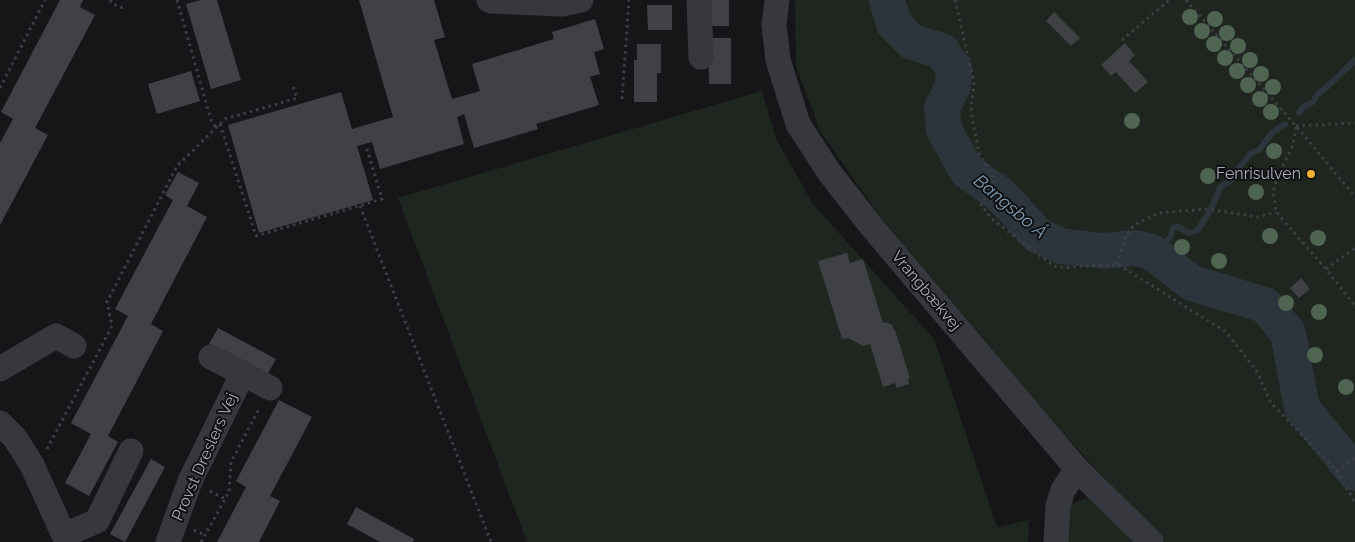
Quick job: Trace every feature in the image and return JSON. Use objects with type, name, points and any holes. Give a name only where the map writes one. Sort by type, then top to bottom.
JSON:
[{"type":"street","points":[[489,0],[490,2],[562,4],[580,0]]},
{"type":"street","points":[[699,0],[701,57]]},
{"type":"street","name":"Vrangbækvej","points":[[777,0],[774,25],[778,60],[798,124],[829,172],[872,227],[1077,470],[1152,542]]},
{"type":"street","points":[[0,369],[56,336],[74,346]]},
{"type":"street","name":"Provst Dreslers Vej","points":[[211,357],[270,388]]},
{"type":"street","name":"Provst Dreslers Vej","points":[[168,542],[190,481],[243,373]]},
{"type":"street","points":[[0,423],[15,438],[32,465],[65,539],[97,521],[131,451]]},
{"type":"street","points":[[1056,542],[1058,506],[1064,490],[1077,470]]},
{"type":"path","points":[[0,88],[45,0]]},
{"type":"path","points":[[110,0],[113,4],[126,9]]},
{"type":"path","points":[[177,0],[211,120],[216,128]]},
{"type":"path","points":[[622,99],[629,0]]},
{"type":"path","points":[[954,0],[974,82],[971,112],[979,153],[995,180],[981,205],[992,219],[1058,268],[1117,264],[1226,332],[1256,370],[1271,403],[1337,471],[1355,503]]},
{"type":"path","points":[[1122,40],[1169,0]]},
{"type":"path","points":[[1186,0],[1355,197]]},
{"type":"path","points":[[32,465],[43,456],[112,326],[107,302],[177,166],[225,119],[297,98],[292,83]]},
{"type":"path","points":[[1296,126],[1355,123]]},
{"type":"path","points":[[220,124],[256,236],[382,199],[366,146]]},
{"type":"path","points":[[1296,126],[1294,145],[1277,178],[1273,192],[1276,212],[1326,269],[1355,306]]},
{"type":"path","points":[[360,206],[491,542]]},
{"type":"path","points":[[1117,264],[1126,236],[1134,225],[1158,213],[1207,209],[1257,217],[1276,212]]},
{"type":"path","points":[[1326,269],[1355,248]]},
{"type":"path","points":[[201,542],[229,492],[231,462],[270,388]]},
{"type":"path","points":[[1337,471],[1355,458]]},
{"type":"shaded area","points":[[795,0],[1355,0],[1355,542],[1164,542],[1061,431],[882,219],[820,131],[796,66]]},
{"type":"shaded area","points":[[762,91],[776,139],[813,204],[934,339],[997,527],[1029,520],[1028,542],[527,542],[398,198]]},
{"type":"shaded area","points":[[1088,498],[1100,503],[1140,542],[1064,542],[1065,513],[1073,503]]},
{"type":"building","points":[[60,0],[83,0],[80,7],[95,15],[35,128],[48,135],[0,225],[0,143],[13,119],[1,112]]},
{"type":"building","points":[[201,0],[217,0],[241,80],[211,89],[186,4]]},
{"type":"building","points":[[359,0],[434,0],[445,37],[434,40],[452,99],[480,91],[472,64],[554,39],[552,32],[595,19],[604,49],[594,52],[600,74],[590,77],[599,105],[536,124],[538,129],[474,148],[464,114],[457,117],[464,144],[380,169],[372,142],[357,146],[373,200],[259,233],[228,125],[341,92],[352,129],[393,117]]},
{"type":"building","points":[[704,0],[729,0],[729,26],[704,26]]},
{"type":"building","points":[[647,5],[672,5],[672,30],[648,30]]},
{"type":"building","points":[[1054,12],[1080,38],[1071,46],[1046,21]]},
{"type":"building","points":[[708,38],[731,38],[731,84],[709,84]]},
{"type":"building","points":[[1125,43],[1135,55],[1129,61],[1148,82],[1135,93],[1116,72],[1111,76],[1101,65]]},
{"type":"building","points":[[637,44],[661,44],[661,73],[657,73],[657,102],[634,102],[634,60],[637,60]]},
{"type":"building","points":[[191,71],[200,101],[157,114],[148,84]]},
{"type":"building","points":[[178,172],[199,183],[187,206],[207,217],[151,324],[163,331],[108,436],[118,442],[89,496],[65,483],[91,434],[71,423],[128,316],[115,309],[173,200],[165,195]]},
{"type":"building","points":[[847,253],[850,263],[863,259],[883,323],[886,322],[892,325],[895,330],[910,378],[908,379],[909,384],[897,388],[895,383],[883,387],[870,344],[863,346],[848,338],[842,339],[818,261]]},
{"type":"building","points":[[1301,278],[1310,289],[1299,298],[1290,288]]},
{"type":"building","points":[[218,328],[276,359],[267,375],[209,344]]},
{"type":"building","points":[[279,400],[312,417],[270,496],[280,501],[259,542],[217,542],[246,487],[236,481]]},
{"type":"building","points":[[151,459],[165,467],[125,542],[110,534]]},
{"type":"building","points":[[356,507],[414,539],[413,542],[380,542],[347,524]]},
{"type":"waterway","name":"Bangsbo Å","points":[[887,0],[894,24],[912,42],[942,51],[954,69],[953,86],[942,108],[944,130],[967,171],[998,193],[1037,235],[1061,246],[1103,251],[1136,248],[1152,252],[1192,283],[1265,305],[1288,333],[1302,408],[1355,473]]},
{"type":"waterway","points":[[1299,113],[1304,106],[1313,102],[1317,95],[1355,60]]},
{"type":"waterway","points":[[1152,252],[1170,238],[1173,228],[1178,227],[1190,233],[1198,230],[1213,205],[1220,187],[1233,179],[1250,154],[1259,150],[1272,133],[1285,124]]},
{"type":"place","name":"Fenrisulven","points":[[1311,174]]}]
